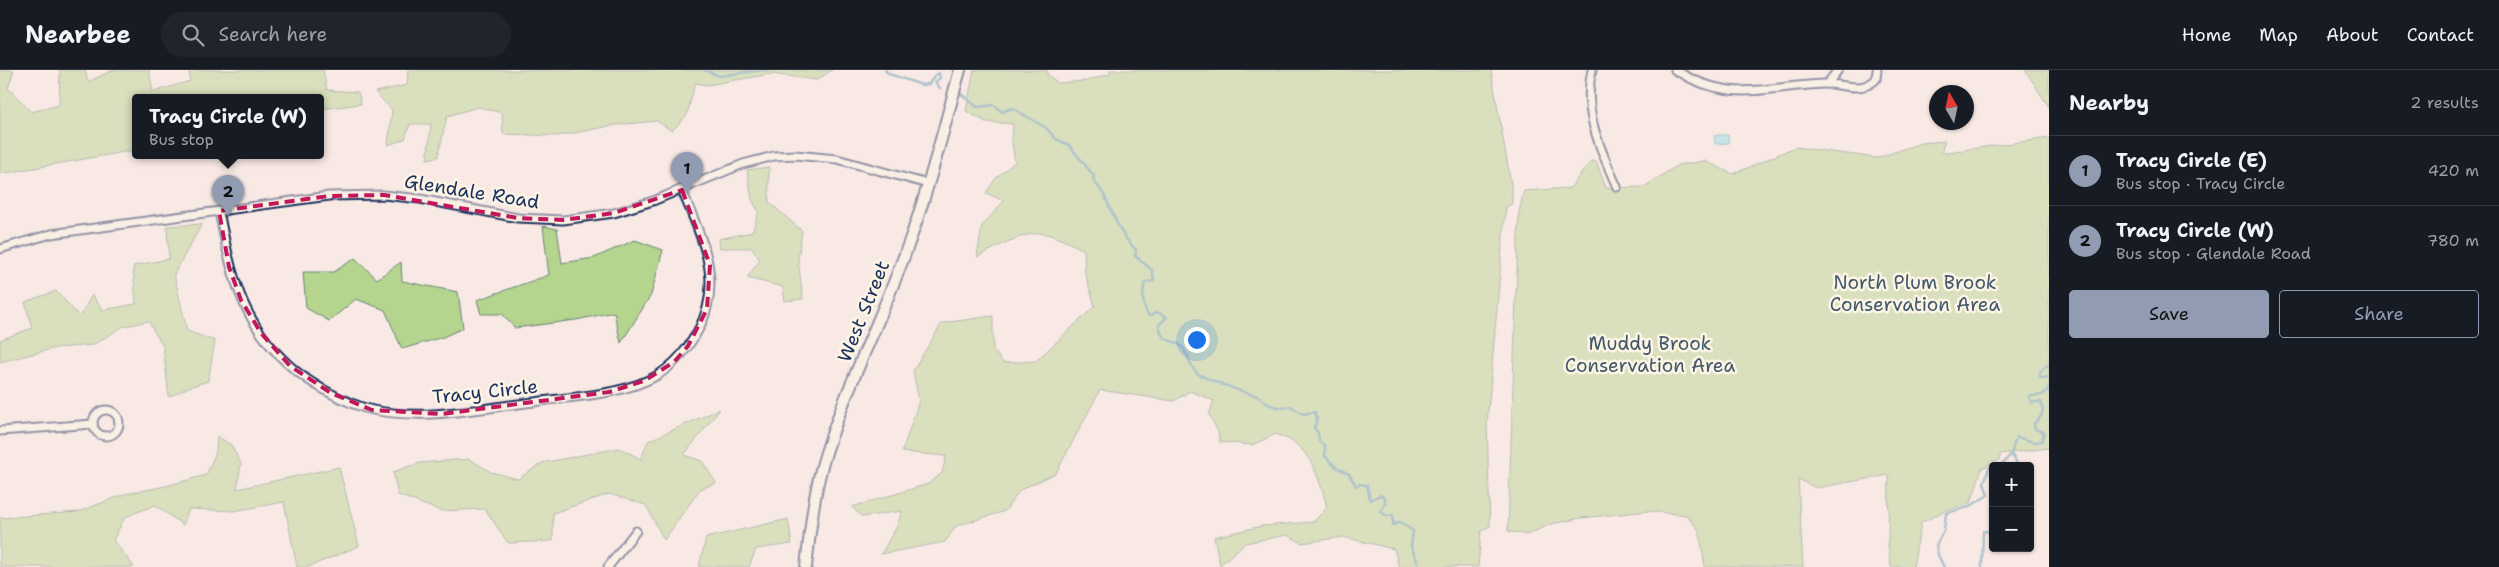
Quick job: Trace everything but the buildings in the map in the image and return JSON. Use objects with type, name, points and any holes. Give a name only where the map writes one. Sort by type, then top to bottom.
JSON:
[{"type":"main road","name":"West Street","points":[[806,567],[814,506],[822,466],[844,403],[906,252],[928,184],[960,70]]},
{"type":"street","points":[[1592,70],[1589,89],[1591,120],[1617,187]]},
{"type":"street","points":[[1675,70],[1711,87],[1736,92],[1768,91],[1826,84],[1864,86],[1876,79],[1878,70]]},
{"type":"street","points":[[1826,84],[1838,70]]},
{"type":"street","name":"Glendale Road","points":[[0,248],[51,234],[330,196],[384,195],[420,199],[518,218],[563,220],[614,213],[682,190],[743,164],[774,156],[795,155],[837,159],[928,184]]},
{"type":"street","name":"Tracy Circle","points":[[219,211],[229,267],[241,300],[261,333],[290,366],[331,394],[372,410],[402,414],[442,414],[609,392],[644,382],[674,362],[688,346],[699,328],[707,308],[710,288],[706,252],[682,190]]},
{"type":"street","points":[[0,431],[93,424]]},
{"type":"street","points":[[608,567],[636,531]]},
{"type":"highlighted area","points":[[682,190],[710,265],[707,309],[688,346],[674,362],[644,381],[609,392],[442,414],[372,410],[331,393],[290,366],[261,333],[241,300],[229,267],[219,211],[329,196],[384,195],[518,218],[563,220],[614,213]]},
{"type":"green space","points":[[0,70],[14,70],[8,88],[31,112],[59,105],[60,70],[85,70],[88,82],[113,70],[149,70],[153,92],[190,81],[189,70],[323,70],[327,90],[358,92],[361,104],[324,109],[324,94],[132,94],[132,151],[0,174]]},
{"type":"green space","points":[[408,70],[832,70],[817,80],[771,74],[707,85],[695,83],[687,115],[672,131],[657,121],[616,125],[558,136],[503,134],[502,113],[478,107],[447,116],[438,157],[427,159],[431,124],[410,124],[405,139],[388,145],[392,110],[375,92],[407,85]]},
{"type":"green space","points":[[974,70],[1046,70],[1048,75],[1058,83],[1086,81],[1110,74],[1110,70],[1491,70],[1512,190],[1512,204],[1506,207],[1487,424],[1490,526],[1481,531],[1478,567],[1399,567],[1394,549],[1343,537],[1302,543],[1287,535],[1245,543],[1220,565],[1214,537],[1262,526],[1313,522],[1327,508],[1313,466],[1297,445],[1276,434],[1252,445],[1220,442],[1218,432],[1209,414],[1214,401],[1190,391],[1174,401],[1100,390],[1056,473],[1020,490],[1005,511],[956,526],[945,542],[881,554],[896,528],[902,511],[862,517],[852,507],[928,484],[942,473],[946,456],[902,452],[919,401],[913,371],[942,323],[993,316],[993,350],[1003,363],[1036,361],[1095,306],[1085,273],[1084,250],[1050,235],[1040,233],[1024,236],[977,257],[982,226],[1004,201],[986,193],[996,178],[1015,162],[1012,142],[1013,124],[986,122],[966,111]]},
{"type":"green space","points":[[2025,70],[2049,70],[2049,107]]},
{"type":"green space","points":[[2049,138],[2049,448],[2001,454],[1999,460],[1989,462],[1989,465],[1982,468],[1971,503],[1944,511],[1921,523],[1913,567],[1891,567],[1888,544],[1889,475],[1816,488],[1798,479],[1803,567],[1705,567],[1699,530],[1686,515],[1649,511],[1581,518],[1551,524],[1527,535],[1508,531],[1519,212],[1524,191],[1570,188],[1591,161],[1596,161],[1606,188],[1644,187],[1678,165],[1705,161],[1733,174],[1795,147],[1877,158],[1921,143],[1945,141],[1941,153]]},
{"type":"green space","points":[[769,167],[769,202],[802,231],[798,259],[803,299],[785,301],[783,287],[747,278],[760,260],[752,248],[720,248],[719,239],[752,232],[759,212],[752,200],[747,170]]},
{"type":"green space","points":[[202,224],[174,274],[187,331],[215,341],[208,381],[189,387],[169,397],[163,346],[148,321],[122,327],[93,345],[56,348],[0,362],[0,340],[32,328],[25,302],[56,291],[80,317],[92,295],[103,310],[136,304],[133,266],[169,259],[167,226]]},
{"type":"green space","points":[[543,226],[557,229],[562,263],[594,258],[635,240],[663,250],[651,295],[621,343],[614,312],[576,320],[515,328],[502,314],[481,314],[477,300],[549,275]]},
{"type":"green space","points":[[355,258],[377,279],[401,262],[402,281],[458,292],[463,328],[443,337],[402,349],[385,310],[356,299],[329,321],[306,308],[303,272],[334,272]]},
{"type":"green space","points":[[720,409],[684,455],[702,461],[716,483],[700,489],[664,540],[646,505],[609,494],[553,513],[553,541],[508,543],[485,509],[441,511],[398,495],[393,472],[419,463],[469,459],[491,472],[518,479],[542,463],[619,448],[641,459],[648,441]]},
{"type":"green space","points":[[217,436],[231,445],[241,464],[237,489],[339,467],[359,546],[308,567],[297,567],[284,502],[234,511],[189,509],[183,525],[155,505],[125,517],[113,540],[134,567],[0,567],[0,518],[78,512],[125,494],[166,486],[206,475],[216,452]]},
{"type":"green space","points":[[788,519],[792,544],[756,549],[749,567],[699,567],[706,538]]},
{"type":"water","points":[[1728,135],[1729,143],[1715,144],[1714,136]]},
{"type":"waterway","points":[[705,70],[719,76],[761,70],[790,70]]},
{"type":"waterway","points":[[885,70],[889,74],[922,85],[929,84],[935,75],[939,73],[940,78],[935,82],[940,88]]},
{"type":"waterway","points":[[960,93],[977,107],[994,105],[1002,112],[1012,108],[1045,127],[1056,139],[1069,145],[1094,176],[1093,179],[1104,195],[1121,231],[1136,250],[1135,256],[1152,270],[1154,281],[1145,282],[1144,304],[1149,316],[1157,312],[1167,317],[1159,325],[1162,335],[1182,347],[1197,373],[1226,386],[1258,396],[1273,406],[1282,408],[1290,406],[1303,414],[1315,412],[1317,420],[1314,428],[1318,433],[1319,441],[1325,446],[1325,456],[1336,467],[1349,474],[1356,486],[1360,484],[1367,485],[1370,500],[1380,495],[1385,498],[1385,504],[1380,511],[1387,516],[1393,515],[1393,525],[1400,522],[1413,531],[1411,547],[1420,567]]},
{"type":"waterway","points":[[2049,364],[2040,372],[2040,378],[2049,377]]},
{"type":"waterway","points":[[2016,462],[2011,454],[2016,437],[2034,442],[2042,441],[2044,432],[2035,429],[2034,423],[2042,414],[2041,402],[2031,402],[2029,396],[2042,395],[2048,390],[2049,386]]},
{"type":"waterway","points":[[2005,462],[2011,454]]},
{"type":"waterway","points":[[1944,567],[1938,555],[1936,545],[1944,530],[1946,513],[1969,507],[1988,495],[1984,483],[1989,468]]},
{"type":"waterway","points":[[1982,567],[1983,531],[1989,532]]},
{"type":"place","name":"Tracy Circle (E)","points":[[687,193]]},
{"type":"place","name":"Tracy Circle (W)","points":[[228,216]]},
{"type":"park label","name":"North Plum Brook Conservation Area","points":[[1915,293]]},
{"type":"park label","name":"Muddy Brook Conservation Area","points":[[1650,354]]}]
